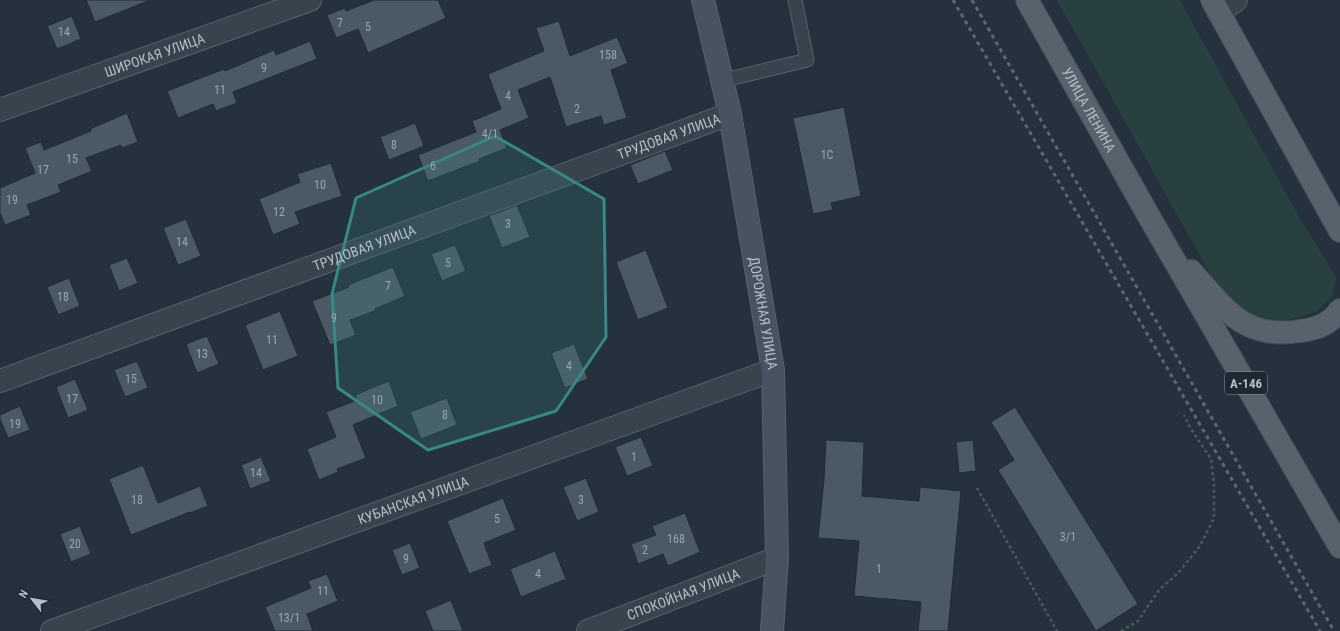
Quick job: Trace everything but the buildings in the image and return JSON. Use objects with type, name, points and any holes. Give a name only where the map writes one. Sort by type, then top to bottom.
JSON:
[{"type":"main road","name":"ДОРОЖНАЯ УЛИЦА","points":[[703,0],[730,114],[773,370],[777,558],[772,631]]},
{"type":"main road","name":"УЛИЦА ЛЕНИНА","points":[[1027,0],[1150,220]]},
{"type":"main road","points":[[1222,4],[1310,177],[1340,231]]},
{"type":"main road","points":[[1310,177],[1340,246]]},
{"type":"main road","name":"А-146","points":[[1150,220],[1177,256],[1211,294],[1230,313],[1245,325],[1270,333],[1286,334],[1319,327],[1333,320],[1340,310]]},
{"type":"main road","name":"А-146","points":[[1150,220],[1340,547]]},
{"type":"street","name":"ШИРОКАЯ УЛИЦА","points":[[0,110],[310,0]]},
{"type":"street","name":"ТРУДОВАЯ УЛИЦА","points":[[0,381],[730,114]]},
{"type":"street","name":"КУБАНСКАЯ УЛИЦА","points":[[52,631],[773,370]]},
{"type":"street","name":"СПОКОЙНАЯ УЛИЦА","points":[[588,631],[777,558]]},
{"type":"lane","points":[[722,81],[807,60],[795,0]]},
{"type":"path","points":[[1121,631],[1138,621],[1159,590],[1180,572],[1200,546],[1214,518],[1214,484],[1211,459],[1191,429],[1184,415]]},
{"type":"path","points":[[977,488],[1057,631]]},
{"type":"highlighted area","points":[[495,136],[604,199],[606,337],[556,411],[428,450],[338,388],[332,294],[356,198]]},
{"type":"green space","points":[[1057,0],[1180,0],[1298,215],[1336,277],[1333,296],[1316,312],[1281,322],[1254,318],[1233,302],[1213,279]]},
{"type":"railway","points":[[953,0],[1320,631]]},
{"type":"railway","points":[[972,0],[1334,631]]}]
